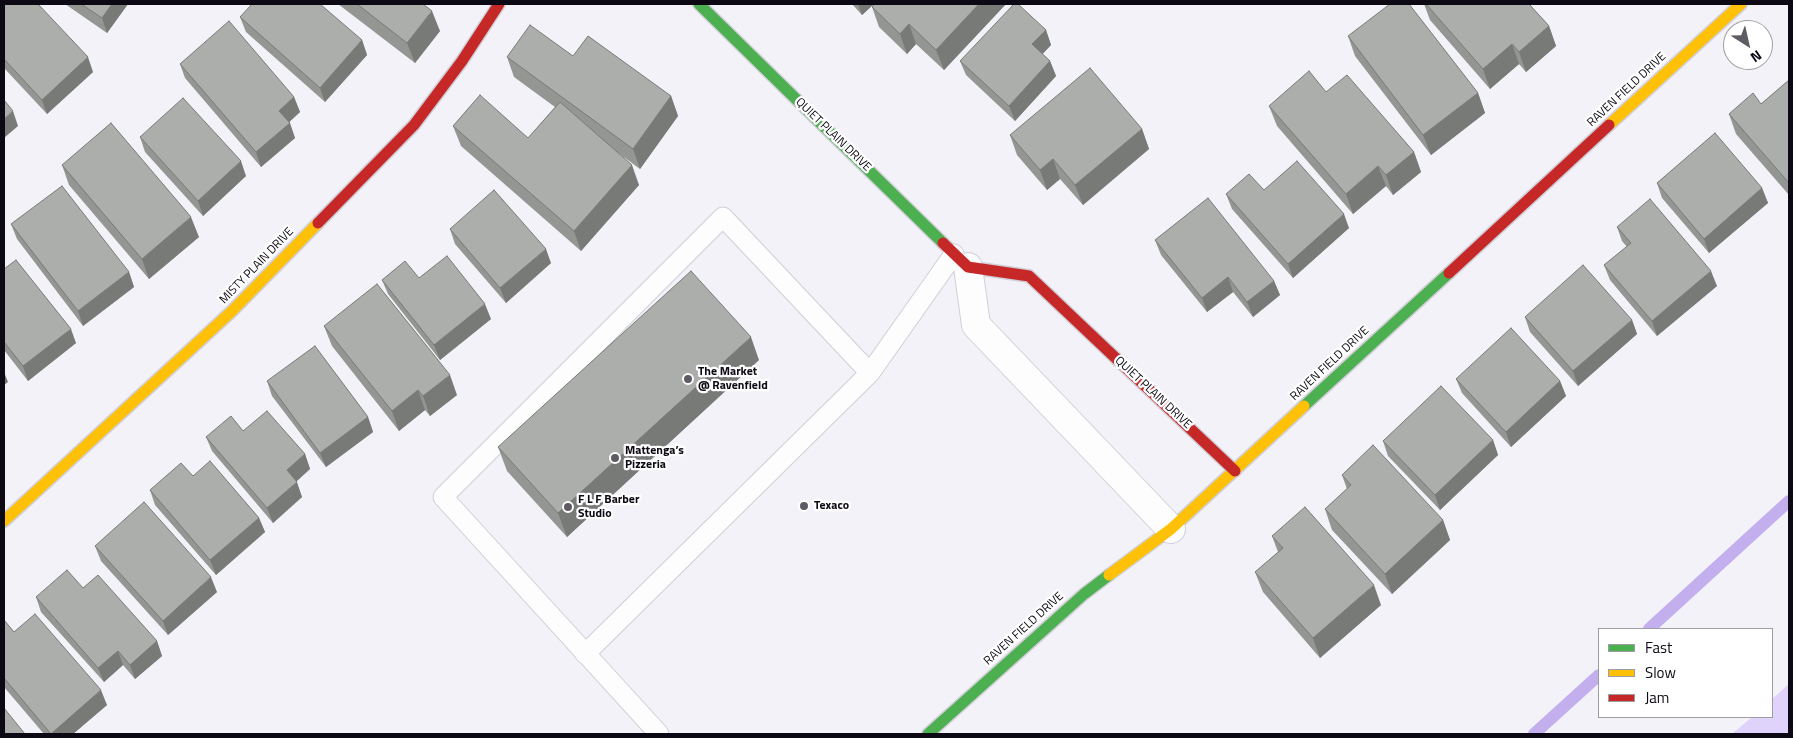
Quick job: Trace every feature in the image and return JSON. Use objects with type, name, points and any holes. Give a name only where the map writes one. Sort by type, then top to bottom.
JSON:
[{"type":"street","name":"MISTY PLAIN DRIVE","points":[[4,521],[232,311],[414,125],[462,61],[499,4]]},
{"type":"street","name":"QUIET PLAIN DRIVE","points":[[699,4],[961,260],[1029,276],[1234,471]]},
{"type":"street","name":"RAVEN FIELD DRIVE","points":[[928,734],[1084,594],[1171,529],[1741,4]]},
{"type":"street","points":[[961,260],[976,325],[1171,529]]},
{"type":"lane","points":[[658,734],[443,497],[723,217],[870,373]]},
{"type":"lane","points":[[585,654],[870,373],[961,260]]},
{"type":"shaded area","points":[[1789,684],[1789,734],[1732,734],[1751,718],[1773,718],[1773,698]]},
{"type":"building","points":[[4,4],[38,4],[88,57],[42,100],[4,59]]},
{"type":"building","points":[[81,4],[112,4],[102,18]]},
{"type":"building","points":[[252,4],[320,4],[362,40],[320,88],[240,17]]},
{"type":"building","points":[[357,4],[423,4],[432,11],[407,43]]},
{"type":"building","points":[[875,4],[979,4],[936,50],[909,24],[900,34],[872,7]]},
{"type":"building","points":[[1014,4],[1018,4],[1046,30],[1032,44],[1050,61],[1009,106],[960,61]]},
{"type":"building","points":[[1390,4],[1409,4],[1478,93],[1423,135],[1348,36]]},
{"type":"building","points":[[1426,4],[1529,4],[1549,26],[1519,52],[1512,44],[1483,69]]},
{"type":"building","points":[[229,21],[294,97],[279,111],[290,123],[256,152],[180,64]]},
{"type":"building","points":[[530,25],[573,56],[588,36],[671,96],[633,149],[507,57]]},
{"type":"building","points":[[1090,68],[1142,129],[1075,185],[1053,159],[1040,170],[1010,135]]},
{"type":"building","points":[[1309,71],[1326,92],[1347,75],[1414,152],[1386,175],[1378,166],[1346,194],[1269,106]]},
{"type":"building","points":[[1789,80],[1789,183],[1729,114],[1753,93],[1761,104]]},
{"type":"building","points":[[480,95],[528,138],[560,102],[632,165],[574,231],[453,126]]},
{"type":"building","points":[[183,98],[241,161],[198,201],[140,137]]},
{"type":"building","points":[[4,100],[13,111],[4,119]]},
{"type":"building","points":[[111,123],[191,217],[142,259],[62,165]]},
{"type":"building","points":[[1715,133],[1762,188],[1704,239],[1657,183]]},
{"type":"building","points":[[1297,161],[1344,214],[1288,264],[1226,194],[1249,174],[1264,190]]},
{"type":"building","points":[[62,186],[129,272],[78,311],[11,224]]},
{"type":"building","points":[[494,190],[546,249],[500,288],[450,229]]},
{"type":"building","points":[[1208,198],[1274,281],[1247,302],[1228,277],[1202,298],[1155,240]]},
{"type":"building","points":[[1650,199],[1711,271],[1652,321],[1604,265],[1631,243],[1617,227]]},
{"type":"building","points":[[447,256],[485,304],[434,345],[382,280],[405,261],[419,278]]},
{"type":"building","points":[[16,260],[71,329],[23,366],[4,342],[4,269]]},
{"type":"building","points":[[1583,265],[1632,320],[1573,371],[1525,317]]},
{"type":"building","points":[[691,271],[751,337],[558,513],[498,447]]},
{"type":"building","points":[[377,284],[450,375],[423,396],[418,390],[392,411],[324,326]]},
{"type":"building","points":[[1511,328],[1560,381],[1506,432],[1456,379]]},
{"type":"building","points":[[315,346],[368,417],[320,453],[267,381]]},
{"type":"building","points":[[1441,386],[1493,440],[1435,495],[1383,441]]},
{"type":"building","points":[[267,411],[305,454],[287,470],[297,482],[267,508],[206,437],[231,416],[243,431]]},
{"type":"building","points":[[1373,445],[1443,520],[1385,574],[1325,509],[1351,485],[1342,475]]},
{"type":"building","points":[[210,461],[259,518],[210,560],[150,490],[181,463],[193,476]]},
{"type":"building","points":[[144,502],[211,577],[163,621],[95,546]]},
{"type":"building","points":[[1305,507],[1374,585],[1313,638],[1255,572],[1283,548],[1272,536]]},
{"type":"building","points":[[67,570],[83,588],[98,575],[157,641],[130,665],[118,651],[98,668],[36,597]]},
{"type":"building","points":[[35,614],[101,690],[51,734],[4,678],[4,620],[14,632]]},
{"type":"building","points":[[4,708],[25,734],[4,734]]},
{"type":"waterway","points":[[1650,628],[1789,501]]},
{"type":"waterway","points":[[1534,734],[1598,676]]},
{"type":"traffic: fast","points":[[699,4],[943,243]]},
{"type":"traffic: fast","points":[[1304,406],[1449,273]]},
{"type":"traffic: fast","points":[[928,734],[1084,594],[1109,575]]},
{"type":"traffic: slow","points":[[1609,125],[1741,4]]},
{"type":"traffic: slow","points":[[4,521],[232,311],[318,223]]},
{"type":"traffic: slow","points":[[1109,575],[1171,529],[1304,406]]},
{"type":"traffic: jam","points":[[318,223],[414,125],[462,61],[499,4]]},
{"type":"traffic: jam","points":[[1449,273],[1609,125]]},
{"type":"traffic: jam","points":[[943,243],[968,267],[1029,276],[1235,471]]},
{"type":"place","name":"The Market @ Ravenfield","points":[[688,379]]},
{"type":"place","name":"Mattenga’s Pizzeria","points":[[615,458]]},
{"type":"place","name":"Texaco","points":[[804,506]]},
{"type":"place","name":"F L F Barber Studio","points":[[568,507]]}]
